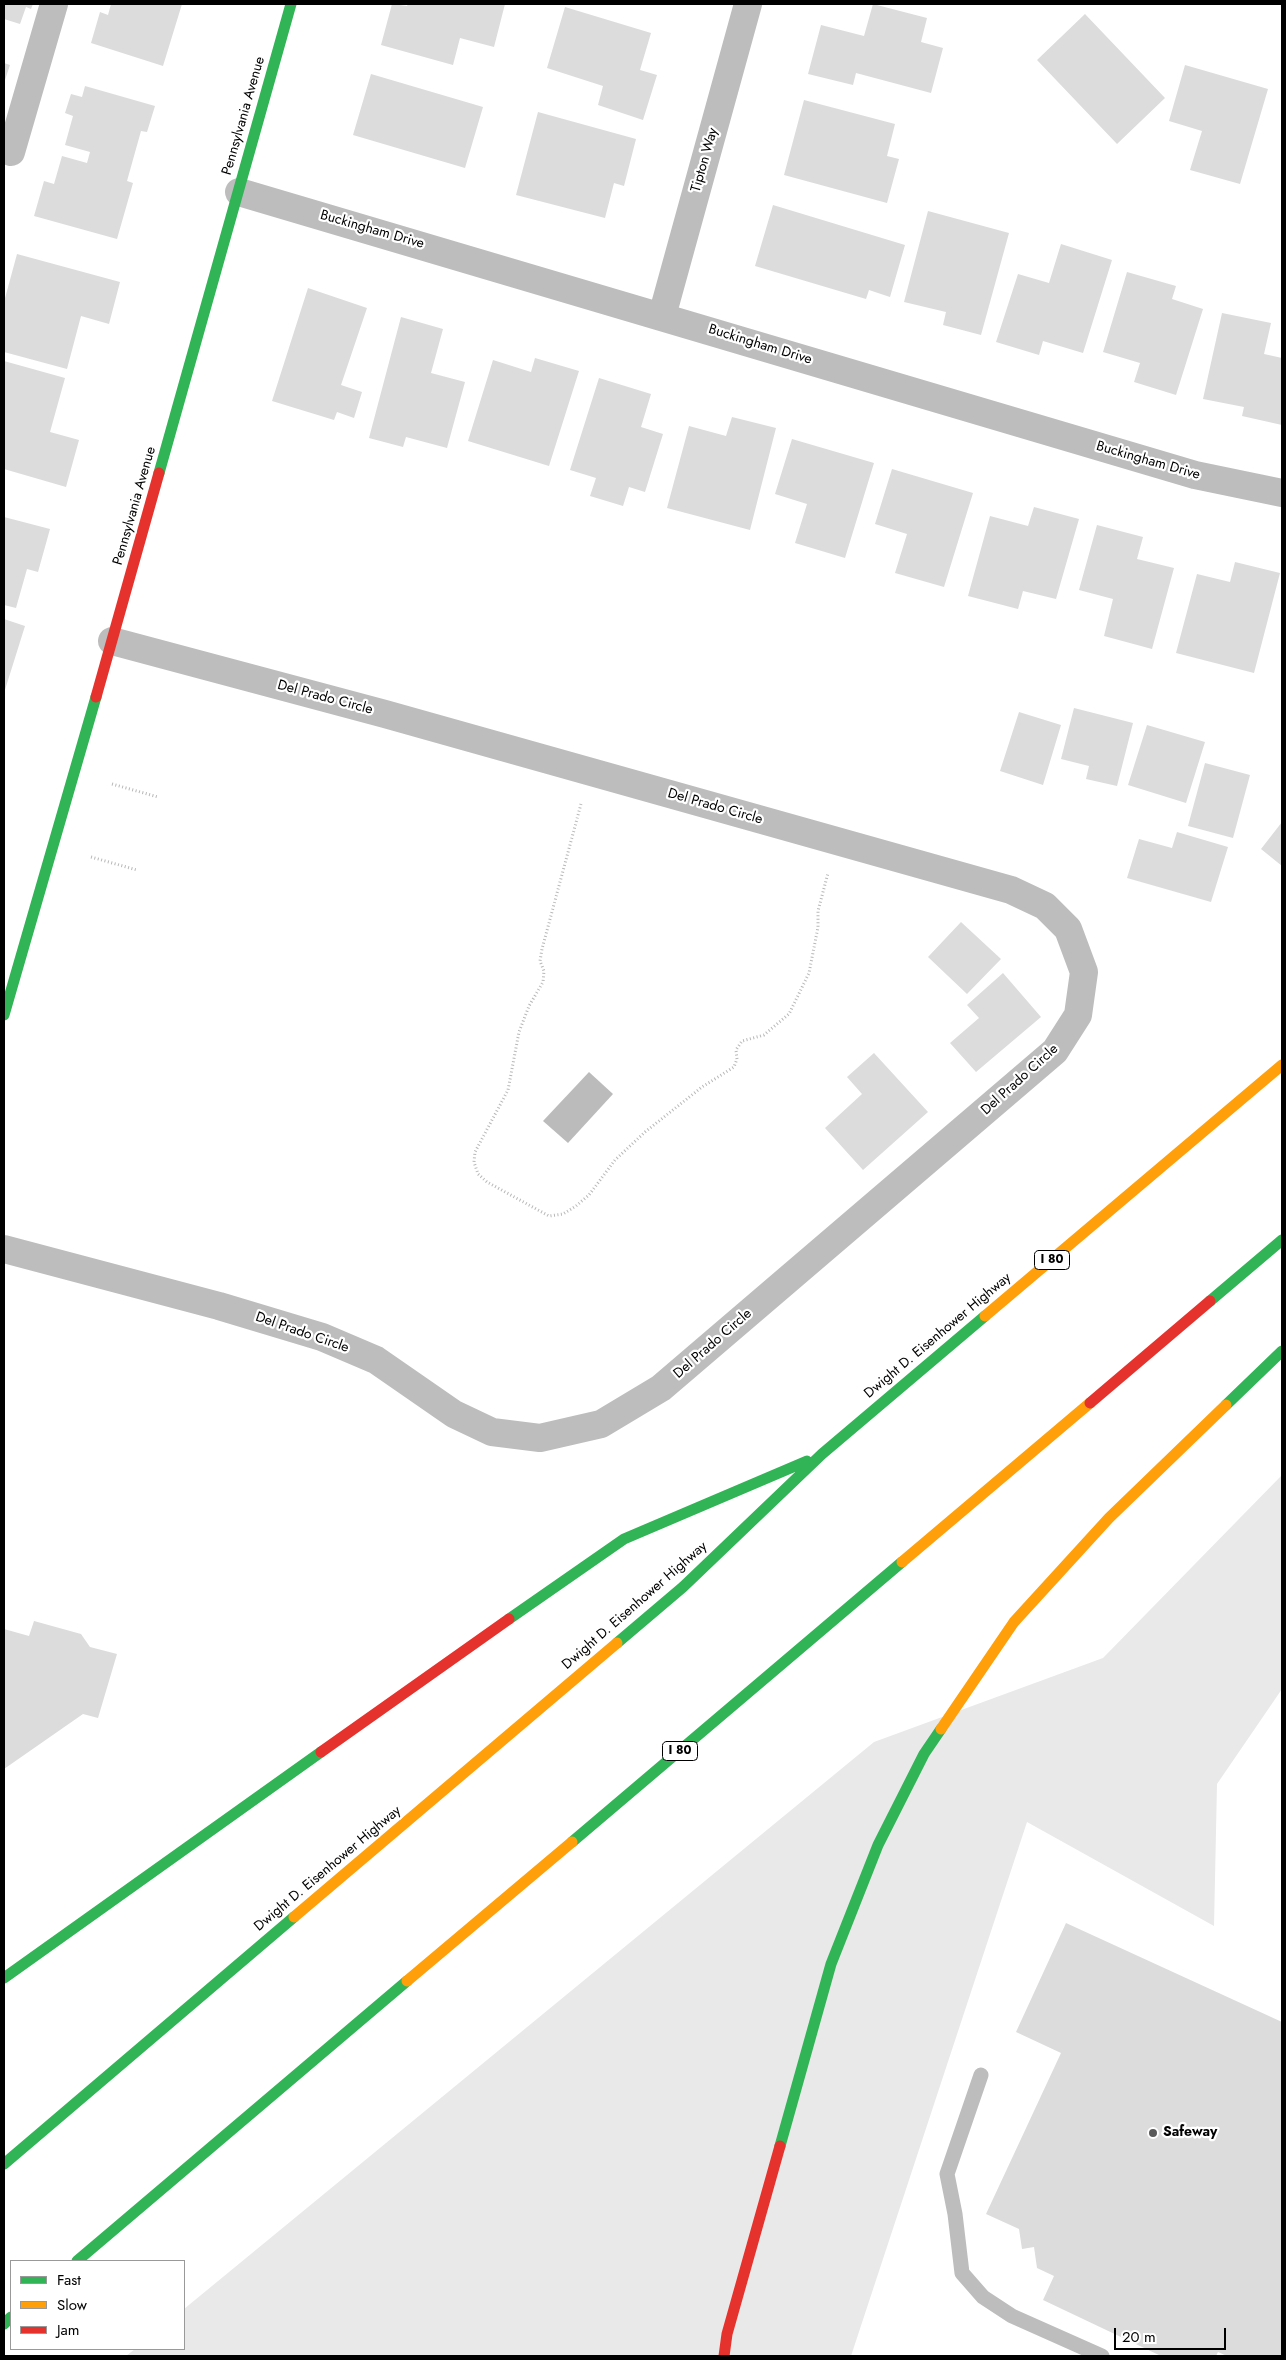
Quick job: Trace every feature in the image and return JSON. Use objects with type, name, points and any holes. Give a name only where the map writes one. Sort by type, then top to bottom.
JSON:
[{"type":"main road","name":"Pennsylvania Avenue","points":[[4,1015],[112,641],[291,4]]},
{"type":"main road","name":"Dwight D. Eisenhower Highway","points":[[4,2164],[683,1587],[822,1454],[1282,1065]]},
{"type":"main road","name":"I 80","points":[[78,2260],[1282,1240]]},
{"type":"main road","points":[[724,2356],[727,2334],[832,1964],[878,1845],[924,1754],[1014,1622],[1109,1518],[1282,1351]]},
{"type":"main road","points":[[4,1978],[428,1675],[624,1539],[822,1454]]},
{"type":"street","points":[[11,152],[54,4]]},
{"type":"street","name":"Tipton Way","points":[[662,316],[748,4]]},
{"type":"street","name":"Buckingham Drive","points":[[239,192],[1196,475],[1282,493]]},
{"type":"street","name":"Del Prado Circle","points":[[4,1249],[219,1306],[322,1337],[376,1360],[454,1414],[492,1432],[540,1438],[601,1424],[662,1388],[1055,1051],[1078,1015],[1084,972],[1068,929],[1045,906],[1011,890],[385,714],[112,641]]},
{"type":"lane","points":[[981,2075],[947,2174],[955,2214],[962,2274],[983,2297],[1012,2316],[1102,2356]]},
{"type":"path","points":[[590,772],[542,949],[540,961],[544,971],[543,982],[529,1006],[519,1032],[508,1090],[476,1152],[474,1162],[478,1174],[487,1182],[549,1216],[563,1214],[576,1206],[589,1194],[615,1160],[645,1132],[702,1087],[734,1067],[737,1059],[736,1050],[742,1041],[764,1034],[790,1014],[809,973],[818,927],[818,912],[837,841]]},
{"type":"path","points":[[112,784],[158,797]]},
{"type":"path","points":[[91,857],[137,870]]},
{"type":"shaded area","points":[[589,1072],[613,1094],[568,1143],[543,1121]]},
{"type":"shaded area","points":[[1282,1475],[1282,1689],[1217,1784],[1214,1926],[1027,1822],[851,2356],[126,2356],[134,2350],[185,2350],[185,2308],[874,1742],[1103,1658]]},
{"type":"building","points":[[4,4],[33,4],[31,9],[26,7],[20,24],[4,19]]},
{"type":"building","points":[[111,4],[182,4],[163,66],[91,43],[100,12],[108,15]]},
{"type":"building","points":[[392,4],[407,6],[408,4],[505,4],[494,47],[460,38],[453,65],[381,45]]},
{"type":"building","points":[[873,4],[927,18],[921,42],[943,48],[931,93],[856,73],[853,85],[808,74],[821,25],[864,36]]},
{"type":"building","points":[[565,7],[651,33],[640,70],[657,75],[643,120],[598,105],[603,86],[547,68]]},
{"type":"building","points":[[1085,14],[1165,98],[1117,144],[1037,60]]},
{"type":"building","points":[[4,63],[10,65],[4,83]]},
{"type":"building","points":[[1185,65],[1268,89],[1240,184],[1190,170],[1202,131],[1169,121]]},
{"type":"building","points":[[371,74],[483,107],[465,168],[353,135]]},
{"type":"building","points":[[85,86],[155,106],[147,132],[141,131],[127,181],[133,183],[117,239],[34,216],[44,181],[54,184],[62,156],[87,163],[90,152],[65,145],[73,116],[65,113],[71,94],[82,97]]},
{"type":"building","points":[[804,100],[895,124],[887,156],[899,159],[887,203],[784,175]]},
{"type":"building","points":[[538,112],[636,139],[624,186],[614,183],[605,218],[516,195]]},
{"type":"building","points":[[773,205],[905,245],[890,297],[869,290],[866,299],[755,266]]},
{"type":"building","points":[[928,211],[1009,233],[981,335],[943,325],[946,312],[904,302]]},
{"type":"building","points":[[1061,244],[1112,260],[1083,353],[1043,341],[1039,355],[996,342],[1018,274],[1049,283]]},
{"type":"building","points":[[17,254],[120,282],[109,324],[81,316],[67,369],[4,352],[4,302]]},
{"type":"building","points":[[1127,272],[1176,286],[1172,299],[1203,309],[1176,395],[1134,382],[1140,363],[1103,352]]},
{"type":"building","points":[[308,288],[367,308],[341,385],[362,392],[354,418],[337,412],[334,420],[272,401]]},
{"type":"building","points":[[1222,313],[1271,323],[1264,354],[1282,358],[1282,425],[1242,416],[1244,407],[1203,399]]},
{"type":"building","points":[[401,317],[443,329],[431,373],[465,382],[447,448],[406,437],[403,447],[369,438]]},
{"type":"building","points":[[535,358],[579,371],[549,466],[468,441],[493,360],[531,372]]},
{"type":"building","points":[[4,361],[65,378],[50,432],[79,440],[66,487],[4,469]]},
{"type":"building","points":[[599,378],[651,394],[641,427],[663,434],[645,492],[629,487],[623,506],[590,496],[596,478],[570,470]]},
{"type":"building","points":[[732,417],[776,428],[750,530],[667,508],[689,426],[726,436]]},
{"type":"building","points":[[792,439],[874,463],[845,558],[795,543],[807,504],[775,494]]},
{"type":"building","points":[[892,469],[973,493],[944,587],[895,573],[907,534],[875,524]]},
{"type":"building","points":[[1034,507],[1079,519],[1056,599],[1023,591],[1018,609],[968,596],[990,516],[1028,526]]},
{"type":"building","points":[[4,517],[50,529],[38,572],[27,569],[16,608],[4,605]]},
{"type":"building","points":[[1097,525],[1143,537],[1137,559],[1174,568],[1152,649],[1104,636],[1113,599],[1079,590]]},
{"type":"building","points":[[1235,562],[1280,573],[1254,673],[1176,653],[1197,574],[1230,582]]},
{"type":"building","points":[[4,619],[25,626],[4,693]]},
{"type":"building","points":[[1074,708],[1133,723],[1117,786],[1086,779],[1089,766],[1061,759]]},
{"type":"building","points":[[1019,712],[1061,725],[1043,785],[1000,771]]},
{"type":"building","points":[[1147,725],[1205,742],[1186,803],[1128,785]]},
{"type":"building","points":[[1205,763],[1250,775],[1233,838],[1188,826]]},
{"type":"building","points":[[1282,822],[1282,866],[1261,849]]},
{"type":"building","points":[[1177,832],[1228,847],[1211,902],[1127,878],[1139,839],[1172,848]]},
{"type":"building","points":[[961,922],[1001,959],[967,994],[928,957]]},
{"type":"building","points":[[1003,973],[1041,1017],[976,1072],[950,1043],[979,1018],[967,1005]]},
{"type":"building","points":[[874,1053],[928,1112],[863,1170],[825,1128],[862,1094],[847,1077]]},
{"type":"building","points":[[34,1621],[81,1634],[90,1647],[117,1654],[98,1718],[83,1714],[4,1769],[4,1629],[29,1636]]},
{"type":"building","name":"Safeway","points":[[1066,1923],[1282,2022],[1282,2356],[1227,2356],[1218,2352],[1216,2356],[1161,2356],[1043,2300],[1054,2276],[1037,2268],[1034,2247],[1022,2249],[1019,2229],[986,2214],[1061,2053],[1016,2032]]},
{"type":"traffic: fast","points":[[159,473],[291,4]]},
{"type":"traffic: fast","points":[[4,1015],[96,697]]},
{"type":"traffic: fast","points":[[1210,1301],[1282,1240]]},
{"type":"traffic: fast","points":[[617,1643],[683,1587],[822,1454],[985,1316]]},
{"type":"traffic: fast","points":[[1226,1405],[1282,1351]]},
{"type":"traffic: fast","points":[[509,1619],[624,1539],[807,1461]]},
{"type":"traffic: fast","points":[[572,1842],[902,1562]]},
{"type":"traffic: fast","points":[[780,2146],[831,1964],[878,1845],[924,1754],[941,1729]]},
{"type":"traffic: fast","points":[[4,1978],[321,1752]]},
{"type":"traffic: fast","points":[[4,2164],[294,1917]]},
{"type":"traffic: fast","points":[[78,2260],[407,1981]]},
{"type":"traffic: fast","points":[[4,2324],[10,2318]]},
{"type":"traffic: slow","points":[[985,1316],[1282,1065]]},
{"type":"traffic: slow","points":[[902,1562],[1090,1403]]},
{"type":"traffic: slow","points":[[941,1729],[1014,1622],[1109,1518],[1226,1405]]},
{"type":"traffic: slow","points":[[294,1917],[617,1643]]},
{"type":"traffic: slow","points":[[407,1981],[572,1842]]},
{"type":"traffic: jam","points":[[96,697],[159,473]]},
{"type":"traffic: jam","points":[[1090,1403],[1210,1301]]},
{"type":"traffic: jam","points":[[321,1752],[509,1619]]},
{"type":"traffic: jam","points":[[724,2356],[727,2334],[780,2146]]},
{"type":"place","name":"Safeway","points":[[1153,2133]]}]
